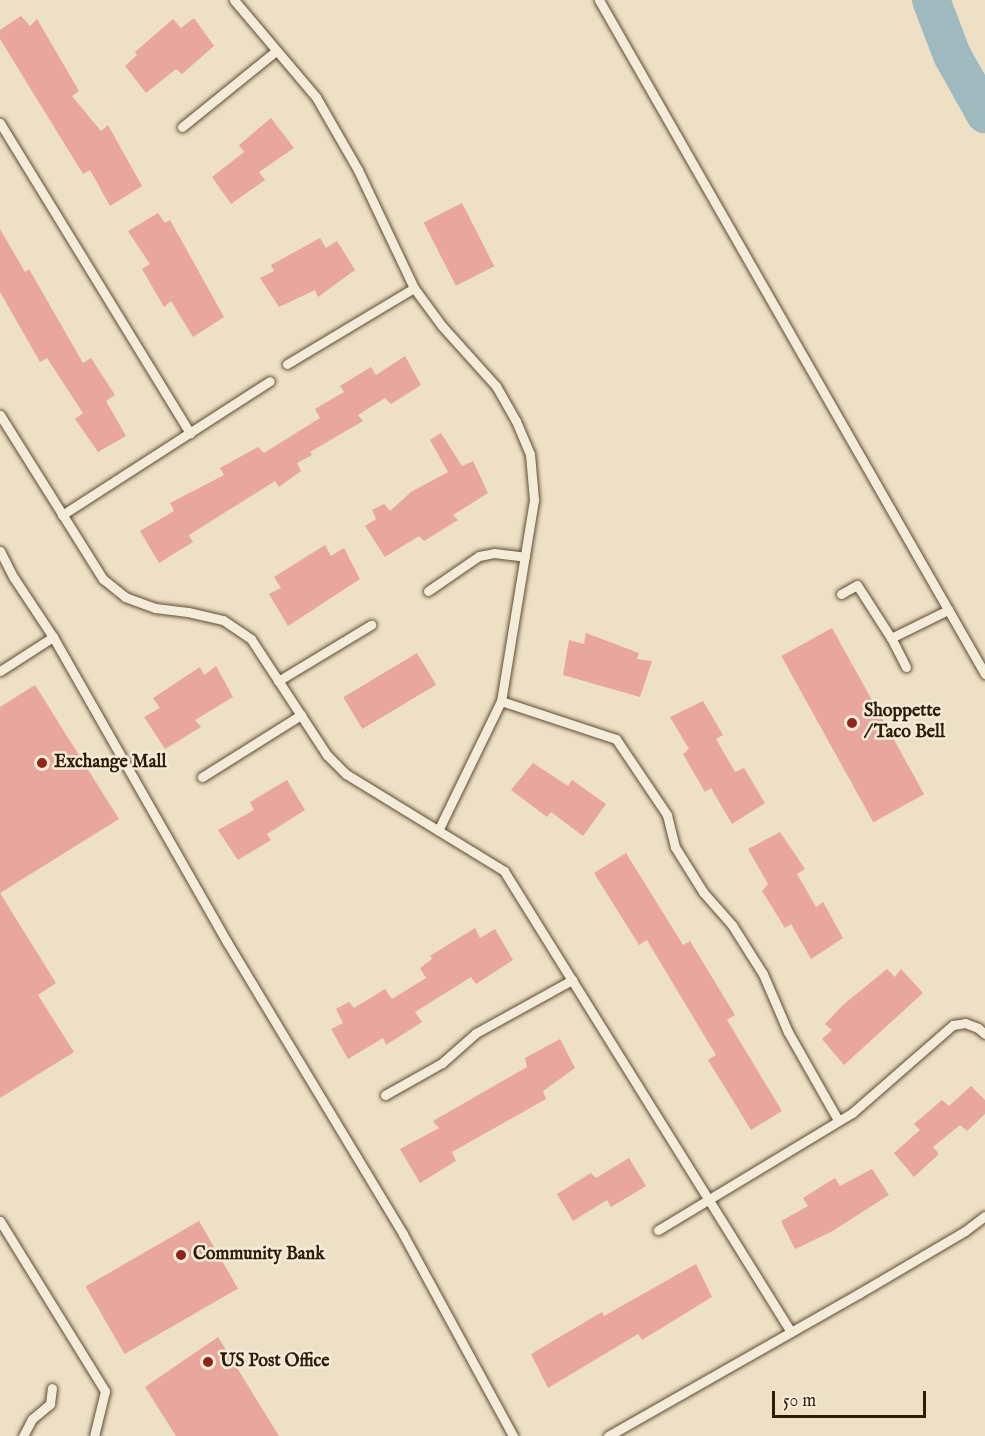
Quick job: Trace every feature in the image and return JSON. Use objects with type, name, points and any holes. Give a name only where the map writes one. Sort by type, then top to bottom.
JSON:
[{"type":"lane","points":[[234,0],[316,97],[358,170],[414,288],[442,326],[496,386],[516,421],[530,454],[534,500],[501,701],[438,831]]},
{"type":"lane","points":[[599,0],[985,674]]},
{"type":"lane","points":[[182,127],[276,51]]},
{"type":"lane","points":[[0,123],[190,433]]},
{"type":"lane","points":[[287,364],[414,288]]},
{"type":"lane","points":[[62,515],[270,381]]},
{"type":"lane","points":[[0,415],[103,579],[125,597],[155,608],[223,620],[251,639],[327,755],[346,774],[504,872],[791,1332]]},
{"type":"lane","points":[[0,551],[14,578],[53,637],[227,942],[403,1234],[513,1436]]},
{"type":"lane","points":[[428,591],[479,555],[494,553],[525,557]]},
{"type":"lane","points":[[0,565],[14,578]]},
{"type":"lane","points":[[841,594],[857,585],[891,638],[906,667]]},
{"type":"lane","points":[[891,638],[948,610]]},
{"type":"lane","points":[[278,681],[371,625]]},
{"type":"lane","points":[[0,670],[53,637]]},
{"type":"lane","points":[[501,701],[616,739],[667,815],[675,847],[703,892],[732,925],[763,974],[788,1032],[838,1120]]},
{"type":"lane","points":[[202,777],[301,715]]},
{"type":"lane","points":[[385,1095],[442,1063],[476,1033],[572,980]]},
{"type":"lane","points":[[658,1230],[852,1113],[953,1025],[965,1023],[978,1028],[985,1034]]},
{"type":"lane","points":[[608,1436],[955,1237],[985,1215]]},
{"type":"lane","points":[[0,1222],[105,1391],[94,1436]]},
{"type":"lane","points":[[23,1436],[32,1419],[50,1404],[52,1388]]},
{"type":"building","points":[[21,16],[30,26],[37,19],[79,91],[72,96],[101,131],[108,125],[142,186],[110,206],[90,170],[83,174],[0,39],[0,30]]},
{"type":"building","points":[[194,18],[214,46],[182,74],[176,69],[146,93],[125,66],[137,55],[135,52],[173,19],[181,28]]},
{"type":"building","points":[[271,118],[294,148],[259,172],[265,180],[231,204],[212,177],[244,152],[239,145]]},
{"type":"building","points":[[462,203],[494,266],[456,286],[424,223]]},
{"type":"building","points":[[158,213],[165,223],[170,220],[224,317],[193,337],[171,301],[164,307],[142,269],[150,264],[128,231]]},
{"type":"building","points":[[0,229],[25,272],[29,269],[83,363],[91,358],[115,395],[106,401],[126,436],[98,452],[75,419],[83,413],[47,358],[40,362],[0,292]]},
{"type":"building","points":[[320,238],[326,248],[337,241],[355,270],[318,297],[315,290],[279,307],[260,278],[274,271],[271,265]]},
{"type":"building","points":[[405,356],[421,385],[391,404],[385,398],[358,415],[363,421],[310,452],[312,455],[297,463],[301,471],[279,487],[275,481],[189,535],[193,542],[159,563],[140,531],[174,511],[170,503],[224,475],[220,468],[258,447],[264,453],[320,418],[315,409],[344,392],[340,386],[371,367],[376,375]]},
{"type":"building","points":[[441,433],[462,466],[473,461],[488,493],[453,515],[458,520],[424,541],[419,536],[385,557],[365,526],[376,519],[372,510],[384,504],[390,511],[411,492],[448,472],[430,440]]},
{"type":"building","points":[[325,545],[331,556],[344,548],[360,579],[288,626],[269,594],[281,588],[274,577]]},
{"type":"building","name":"Shoppette / Taco Bell","points":[[832,628],[924,794],[873,822],[781,656]]},
{"type":"building","points":[[586,633],[639,653],[637,659],[652,661],[640,697],[563,675],[569,640],[584,644]]},
{"type":"building","points":[[417,653],[436,685],[362,729],[343,697]]},
{"type":"building","points":[[216,666],[233,697],[195,720],[201,727],[165,749],[144,717],[160,708],[153,698],[200,667],[204,675]]},
{"type":"building","name":"Exchange Mall","points":[[35,685],[119,819],[0,893],[0,707]]},
{"type":"building","points":[[703,701],[723,735],[716,739],[735,772],[744,768],[765,803],[732,824],[711,788],[705,792],[683,754],[689,749],[670,717]]},
{"type":"building","points":[[533,763],[568,786],[572,780],[606,804],[583,836],[551,812],[547,817],[511,790]]},
{"type":"building","points":[[287,780],[305,810],[267,834],[271,840],[238,860],[218,830],[254,810],[250,802]]},
{"type":"building","points":[[780,832],[805,869],[797,874],[816,907],[823,902],[843,938],[811,959],[791,924],[785,928],[762,891],[768,884],[748,849]]},
{"type":"building","points":[[626,853],[683,945],[690,941],[735,1015],[727,1020],[782,1111],[751,1130],[708,1060],[716,1055],[647,940],[639,945],[594,873]]},
{"type":"building","points":[[0,893],[56,983],[38,995],[74,1052],[0,1098]]},
{"type":"building","points":[[475,928],[480,938],[495,929],[513,960],[476,984],[471,977],[415,1012],[422,1022],[386,1045],[383,1038],[348,1059],[331,1029],[343,1023],[336,1009],[349,1002],[354,1008],[385,989],[392,999],[426,978],[420,968],[432,959],[430,956]]},
{"type":"building","points":[[887,969],[895,977],[901,969],[923,993],[844,1065],[822,1039],[832,1030],[825,1024],[843,1005]]},
{"type":"building","points":[[560,1039],[575,1068],[543,1091],[546,1099],[452,1152],[456,1161],[420,1183],[400,1149],[439,1128],[433,1121],[527,1067],[525,1058]]},
{"type":"building","points":[[971,1086],[985,1100],[985,1114],[967,1131],[960,1125],[933,1147],[939,1154],[914,1177],[894,1153],[920,1130],[914,1124],[942,1100],[949,1106]]},
{"type":"building","points":[[629,1158],[646,1186],[611,1207],[607,1200],[573,1221],[557,1194],[591,1173],[596,1178]]},
{"type":"building","points":[[872,1169],[889,1195],[831,1232],[795,1249],[781,1221],[808,1206],[803,1198],[835,1178],[840,1186]]},
{"type":"building","name":"Community Bank","points":[[199,1221],[238,1289],[125,1354],[86,1286]]},
{"type":"building","points":[[696,1264],[712,1297],[642,1340],[638,1334],[548,1388],[531,1354],[602,1312],[604,1316]]},
{"type":"building","name":"US Post Office","points":[[218,1337],[279,1436],[176,1436],[145,1387]]},
{"type":"waterway","points":[[931,0],[952,55],[985,114]]},
{"type":"place","name":"Shoppette / Taco Bell","points":[[852,723]]},
{"type":"place","name":"Exchange Mall","points":[[42,763]]},
{"type":"place","name":"Community Bank","points":[[181,1255]]},
{"type":"place","name":"US Post Office","points":[[208,1362]]}]
